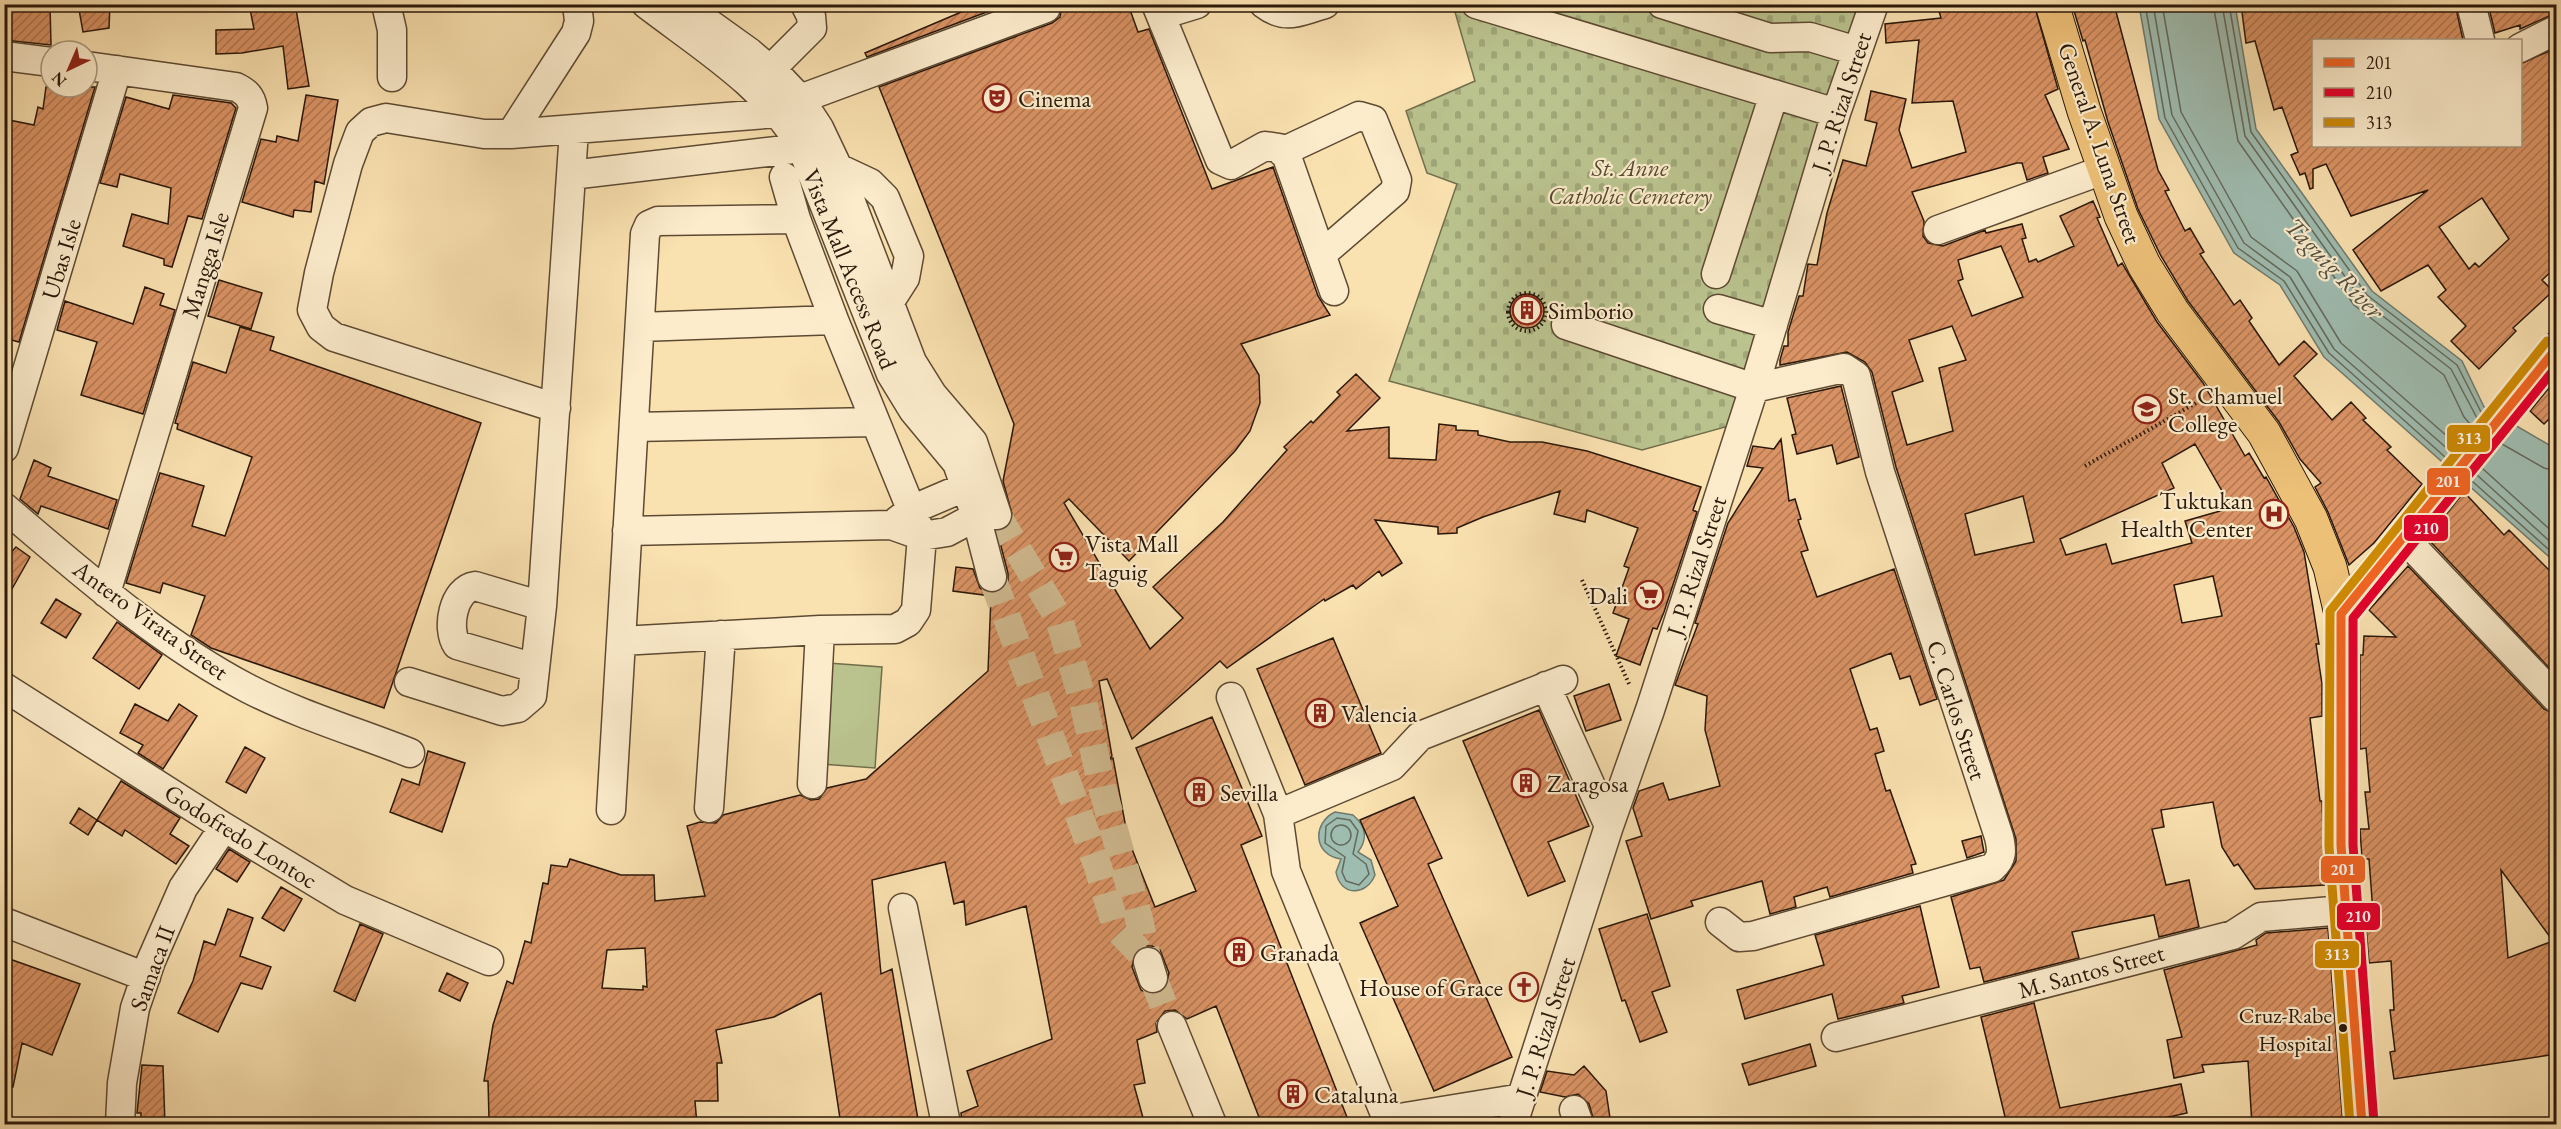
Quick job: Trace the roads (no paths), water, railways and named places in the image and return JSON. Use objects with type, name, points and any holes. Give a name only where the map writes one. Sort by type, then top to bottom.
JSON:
[{"type":"main road","name":"General A. Luna Street","points":[[2052,4],[2084,111],[2121,216],[2144,265],[2173,312],[2264,433],[2311,519],[2330,567],[2341,614],[2341,845],[2344,910],[2362,1125]]},
{"type":"main road","points":[[2341,614],[2556,349]]},
{"type":"street","points":[[386,4],[392,30],[392,77]]},
{"type":"street","points":[[511,134],[576,33],[579,21],[577,4]]},
{"type":"street","name":"Vista Mall Access Road","points":[[646,4],[734,71],[819,128],[826,174],[878,308],[891,374],[913,410],[976,483],[989,513],[992,577]]},
{"type":"street","name":"Vista Mall Access Road","points":[[682,4],[770,70],[789,106],[802,148],[826,174]]},
{"type":"street","points":[[770,70],[812,28],[811,16],[805,4]]},
{"type":"street","points":[[556,408],[334,337],[321,327],[312,310],[331,223],[360,132],[371,122],[386,118],[484,134],[511,134],[574,130],[789,106],[1046,8],[1046,4]]},
{"type":"street","points":[[1197,4],[1159,10],[1220,160],[1231,165],[1265,146],[1276,147],[1282,152],[1290,164],[1334,291]]},
{"type":"street","points":[[1264,4],[1276,14],[1315,6]]},
{"type":"street","points":[[1476,4],[1836,113]]},
{"type":"street","points":[[1662,4],[1770,38],[1810,37],[1857,51]]},
{"type":"street","name":"J. P. Rizal Street","points":[[1513,1125],[1754,388],[1836,113],[1874,4]]},
{"type":"street","points":[[2471,4],[2480,39]]},
{"type":"street","points":[[2522,47],[2556,30]]},
{"type":"street","points":[[4,56],[39,60]]},
{"type":"street","name":"Mangga Isle","points":[[99,68],[236,87],[246,92],[253,108],[106,593]]},
{"type":"street","name":"Ubas Isle","points":[[4,448],[117,70]]},
{"type":"street","points":[[1716,274],[1774,94]]},
{"type":"street","points":[[1282,152],[1359,116],[1367,116],[1373,120],[1397,180],[1395,191],[1322,254]]},
{"type":"street","points":[[409,682],[502,711],[518,708],[532,696],[542,606],[574,130]]},
{"type":"street","points":[[571,175],[802,148]]},
{"type":"street","points":[[1938,230],[2106,169]]},
{"type":"street","points":[[826,174],[870,183],[885,198],[909,256],[905,278],[878,308]]},
{"type":"street","points":[[784,177],[796,219],[875,422],[901,518],[922,536]]},
{"type":"street","points":[[611,810],[645,234],[649,225],[658,221],[796,219]]},
{"type":"street","points":[[1718,309],[1773,325]]},
{"type":"street","points":[[640,327],[834,320]]},
{"type":"street","points":[[1554,324],[1754,388]]},
{"type":"street","name":"C. Carlos Street","points":[[1720,922],[1739,937],[1752,936],[1992,868],[2000,861],[2002,850],[1880,472],[1856,376],[1844,368],[1754,388]]},
{"type":"street","points":[[634,427],[875,422]]},
{"type":"street","points":[[627,531],[901,518],[976,483]]},
{"type":"street","name":"Antero Virata Street","points":[[4,507],[106,593],[185,651],[251,690],[410,753]]},
{"type":"street","points":[[922,536],[947,531],[989,513]]},
{"type":"street","points":[[621,641],[820,630],[895,629],[908,622],[916,610],[922,536]]},
{"type":"street","points":[[2403,537],[2556,698]]},
{"type":"street","points":[[536,668],[457,645],[451,637],[450,627],[462,592],[466,587],[475,586],[542,606]]},
{"type":"street","points":[[812,784],[820,630]]},
{"type":"street","points":[[709,808],[721,635]]},
{"type":"street","points":[[1278,814],[1392,766],[1420,736],[1555,683],[1609,826]]},
{"type":"street","name":"Godofredo Lontoc","points":[[4,687],[224,827],[345,900],[489,961]]},
{"type":"street","points":[[1231,697],[1278,814],[1286,871],[1388,1122],[1522,1098]]},
{"type":"street","name":"Samaca Ⅱ","points":[[120,1125],[122,1083],[135,1008],[146,976],[183,888],[224,827]]},
{"type":"street","points":[[903,908],[946,1125]]},
{"type":"street","name":"M. Santos Street","points":[[1836,1037],[2233,934],[2261,917],[2344,910]]},
{"type":"street","points":[[4,922],[146,976]]},
{"type":"street","points":[[1172,1026],[1212,1125]]},
{"type":"water","name":"Taguig River","points":[[2139,5],[2235,5],[2256,129],[2372,291],[2462,361],[2484,407],[2556,449],[2556,563],[2324,357],[2280,285],[2234,253],[2159,119]]},
{"type":"water","points":[[1335,812],[1353,815],[1363,828],[1363,842],[1358,852],[1371,860],[1375,875],[1366,887],[1360,890],[1354,891],[1343,886],[1336,872],[1341,859],[1325,852],[1321,845],[1319,831],[1322,823]]},
{"type":"tunnel","points":[[997,515],[1059,619],[1083,701],[1102,787],[1139,919],[1148,962]]},
{"type":"tunnel","points":[[992,577],[1098,867],[1116,927],[1148,961]]},
{"type":"tunnel","points":[[1153,978],[1172,1026]]},
{"type":"place","name":"Cinema","points":[[997,98]]},
{"type":"place","name":"Simborio","points":[[1527,310]]},
{"type":"place","name":"St. Chamuel College","points":[[2147,409]]},
{"type":"place","name":"Tuktukan Health Center","points":[[2274,514]]},
{"type":"place","name":"Vista Mall Taguig","points":[[1064,557]]},
{"type":"place","name":"Dali","points":[[1649,595]]},
{"type":"place","name":"Valencia","points":[[1320,713]]},
{"type":"place","name":"Zaragosa","points":[[1526,783]]},
{"type":"place","name":"Sevilla","points":[[1199,792]]},
{"type":"place","name":"Granada","points":[[1239,952]]},
{"type":"place","name":"House of Grace","points":[[1524,987]]},
{"type":"place","name":"Cruz-Rabe Hospital","points":[[2343,1028]]},
{"type":"place","name":"Cataluna","points":[[1293,1094]]},
{"type":"park label","name":"St. Anne Catholic Cemetery","points":[[1630,181]]}]
